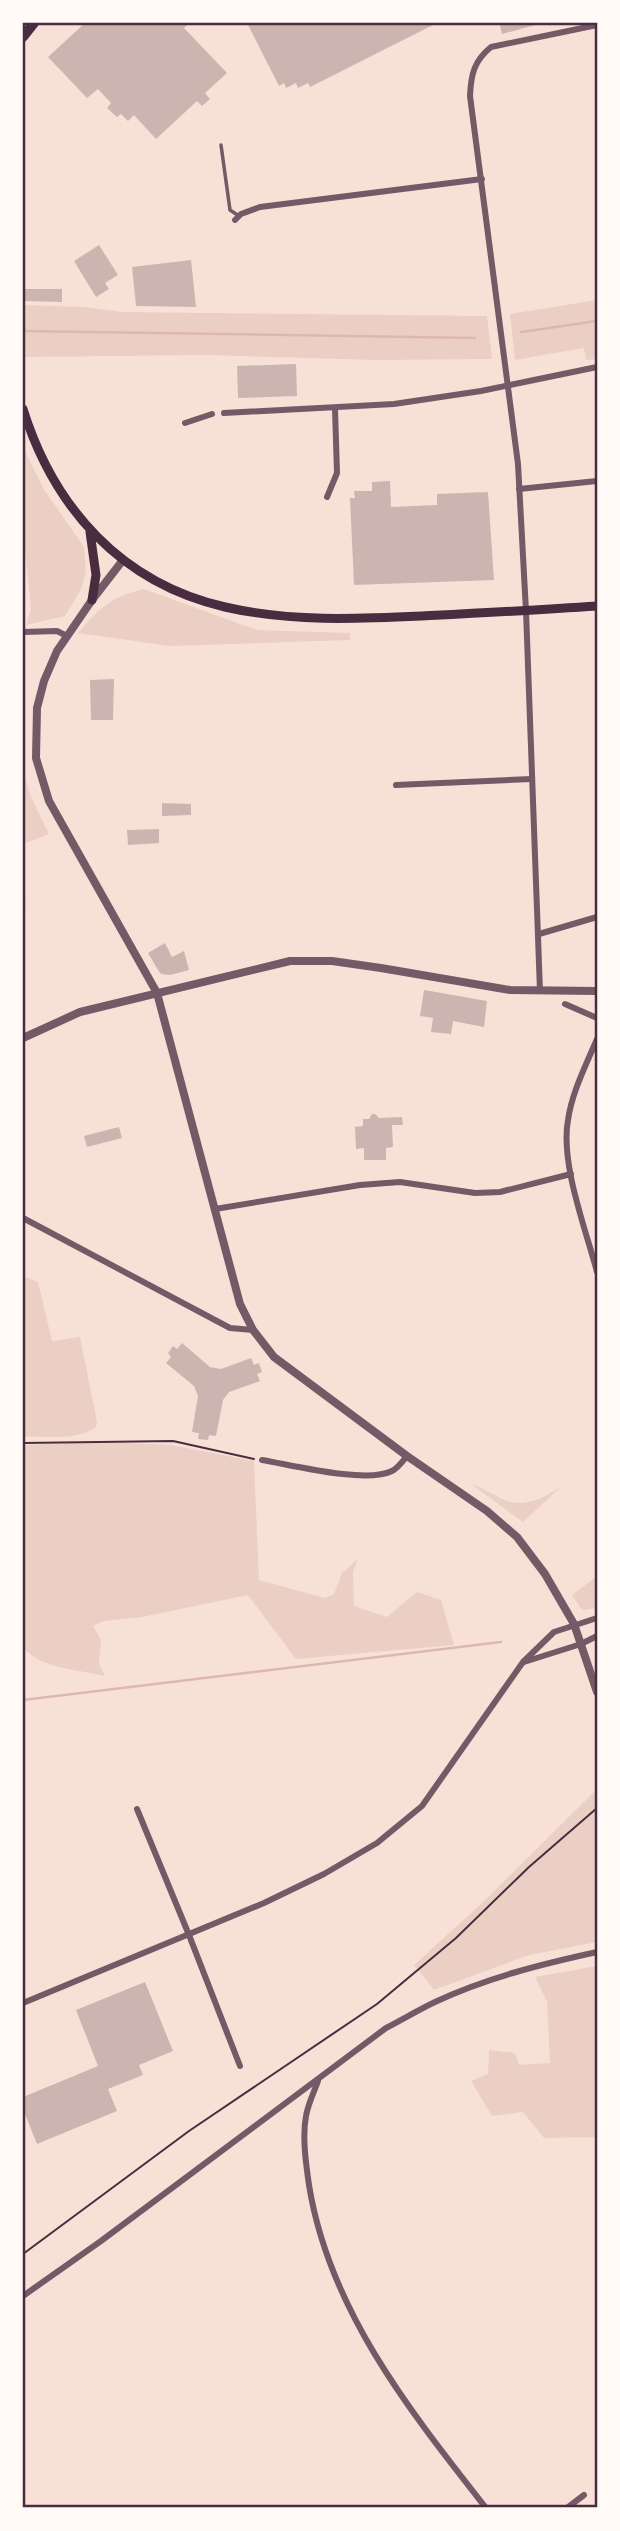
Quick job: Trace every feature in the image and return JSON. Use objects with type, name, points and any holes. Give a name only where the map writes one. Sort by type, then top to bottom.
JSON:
[{"type":"main road","points":[[23,37],[34,23]]},
{"type":"main road","points":[[23,409],[37,449],[58,490],[90,532],[123,560],[177,591],[224,607],[269,615],[338,619],[597,606]]},
{"type":"main road","points":[[90,532],[96,575],[92,600]]},
{"type":"street","points":[[540,990],[519,489],[470,96],[474,66],[481,55],[491,47],[597,25]]},
{"type":"street","points":[[237,218],[260,206],[482,179]]},
{"type":"street","points":[[225,414],[394,404],[507,386],[597,367]]},
{"type":"street","points":[[327,497],[337,473],[335,409]]},
{"type":"street","points":[[185,423],[212,414]]},
{"type":"street","points":[[519,489],[597,481]]},
{"type":"street","points":[[123,560],[57,651],[44,681],[37,708],[36,758],[49,801],[157,993],[240,1304],[253,1330],[274,1357],[407,1456],[487,1511],[517,1537],[545,1574],[574,1624],[597,1692]]},
{"type":"street","points":[[23,632],[57,631],[67,636]]},
{"type":"street","points":[[396,785],[531,779]]},
{"type":"street","points":[[538,934],[597,917]]},
{"type":"street","points":[[23,1038],[80,1012],[290,961],[332,961],[510,990],[597,991]]},
{"type":"street","points":[[565,1004],[597,1018]]},
{"type":"street","points":[[597,1039],[567,1121],[567,1151],[571,1174],[597,1272]]},
{"type":"street","points":[[215,1209],[360,1185],[400,1182],[475,1193],[500,1192],[571,1174]]},
{"type":"street","points":[[23,1218],[230,1328],[253,1330]]},
{"type":"street","points":[[262,1460],[376,1476],[393,1471],[407,1456]]},
{"type":"street","points":[[23,2003],[264,1903],[324,1874],[377,1843],[422,1806],[523,1662],[554,1632],[597,1618]]},
{"type":"street","points":[[523,1662],[581,1644],[597,1636]]},
{"type":"street","points":[[137,1809],[240,2066]]},
{"type":"street","points":[[23,2295],[101,2241],[386,2028],[435,2002],[502,1977],[542,1964],[597,1952]]},
{"type":"street","points":[[319,2079],[306,2117],[306,2162],[314,2212],[346,2305],[407,2407],[486,2508]]},
{"type":"street","points":[[567,2508],[584,2495]]},
{"type":"lane","points":[[221,145],[230,210],[237,218]]},
{"type":"path","points":[[23,1443],[173,1441],[262,1460]]},
{"type":"path","points":[[23,2254],[189,2131],[377,2004],[456,1938],[529,1867],[597,1808]]},
{"type":"shaded area","points":[[597,300],[597,359],[586,360],[584,348],[515,360],[510,314]]},
{"type":"shaded area","points":[[23,305],[83,307],[122,312],[487,316],[492,359],[377,360],[204,355],[24,357]]},
{"type":"shaded area","points":[[23,447],[43,488],[84,547],[86,572],[81,589],[65,616],[26,625],[31,609],[23,530]]},
{"type":"shaded area","points":[[144,589],[257,630],[350,633],[350,640],[170,646],[78,633],[106,605]]},
{"type":"shaded area","points":[[23,771],[31,797],[49,834],[23,844]]},
{"type":"shaded area","points":[[23,844],[26,909],[23,908]]},
{"type":"shaded area","points":[[23,1276],[38,1282],[52,1341],[80,1337],[97,1422],[96,1427],[89,1431],[71,1436],[23,1437]]},
{"type":"shaded area","points":[[101,1442],[171,1445],[254,1461],[259,1580],[325,1598],[334,1594],[342,1573],[358,1559],[353,1572],[354,1606],[387,1617],[417,1592],[441,1600],[454,1645],[296,1659],[248,1595],[142,1617],[104,1621],[93,1626],[101,1640],[99,1664],[105,1676],[61,1668],[41,1661],[23,1648],[23,1445]]},
{"type":"shaded area","points":[[471,1484],[502,1499],[518,1503],[540,1498],[561,1487],[523,1522]]},
{"type":"shaded area","points":[[597,1576],[597,1608],[582,1610],[572,1595]]},
{"type":"shaded area","points":[[597,1789],[597,1942],[529,1955],[434,1990],[414,1965],[482,1903]]},
{"type":"shaded area","points":[[597,1966],[597,2137],[544,2138],[523,2112],[492,2116],[471,2081],[488,2074],[489,2050],[515,2053],[519,2065],[550,2063],[547,2002],[535,1977]]},
{"type":"building","points":[[85,23],[189,23],[184,28],[227,73],[205,93],[210,99],[202,106],[197,101],[156,139],[134,115],[128,121],[121,114],[117,117],[107,108],[111,103],[98,89],[87,98],[48,57]]},
{"type":"building","points":[[247,23],[437,23],[310,87],[308,83],[298,88],[296,83],[286,88],[284,83],[279,86]]},
{"type":"building","points":[[539,24],[502,34],[500,25]]},
{"type":"building","points":[[99,245],[118,275],[105,283],[109,289],[96,297],[74,261]]},
{"type":"building","points":[[191,260],[196,307],[136,306],[132,267]]},
{"type":"building","points":[[23,289],[62,289],[62,302],[23,301]]},
{"type":"building","points":[[296,364],[297,396],[238,398],[237,366]]},
{"type":"building","points":[[390,481],[391,507],[437,505],[437,494],[488,492],[494,580],[354,585],[350,498],[355,498],[354,491],[372,491],[372,482]]},
{"type":"building","points":[[114,679],[113,720],[91,720],[90,680]]},
{"type":"building","points":[[162,803],[191,804],[191,815],[162,816]]},
{"type":"building","points":[[159,829],[159,843],[128,845],[127,830]]},
{"type":"building","points":[[165,943],[172,957],[184,951],[189,970],[170,975],[161,974],[148,953]]},
{"type":"building","points":[[424,990],[487,1001],[484,1027],[453,1021],[451,1034],[431,1032],[433,1018],[420,1016]]},
{"type":"building","points":[[372,1114],[379,1118],[402,1117],[403,1125],[392,1125],[393,1147],[386,1148],[386,1160],[364,1160],[364,1148],[356,1149],[355,1127],[363,1126],[363,1119],[369,1119]]},
{"type":"building","points":[[119,1127],[122,1138],[87,1147],[84,1136]]},
{"type":"building","points":[[182,1343],[210,1367],[221,1369],[251,1358],[254,1365],[259,1363],[262,1372],[257,1374],[260,1381],[229,1392],[223,1400],[216,1436],[209,1435],[208,1440],[198,1439],[199,1433],[192,1432],[198,1396],[194,1386],[166,1363],[171,1357],[168,1353],[173,1346],[177,1349]]},
{"type":"building","points":[[145,1982],[173,2051],[139,2065],[143,2075],[108,2089],[117,2111],[37,2144],[23,2109],[23,2097],[98,2066],[76,2010]]},
{"type":"waterway","points":[[521,332],[597,321]]},
{"type":"waterway","points":[[23,331],[475,338]]},
{"type":"waterway","points":[[23,1700],[501,1642]]}]
